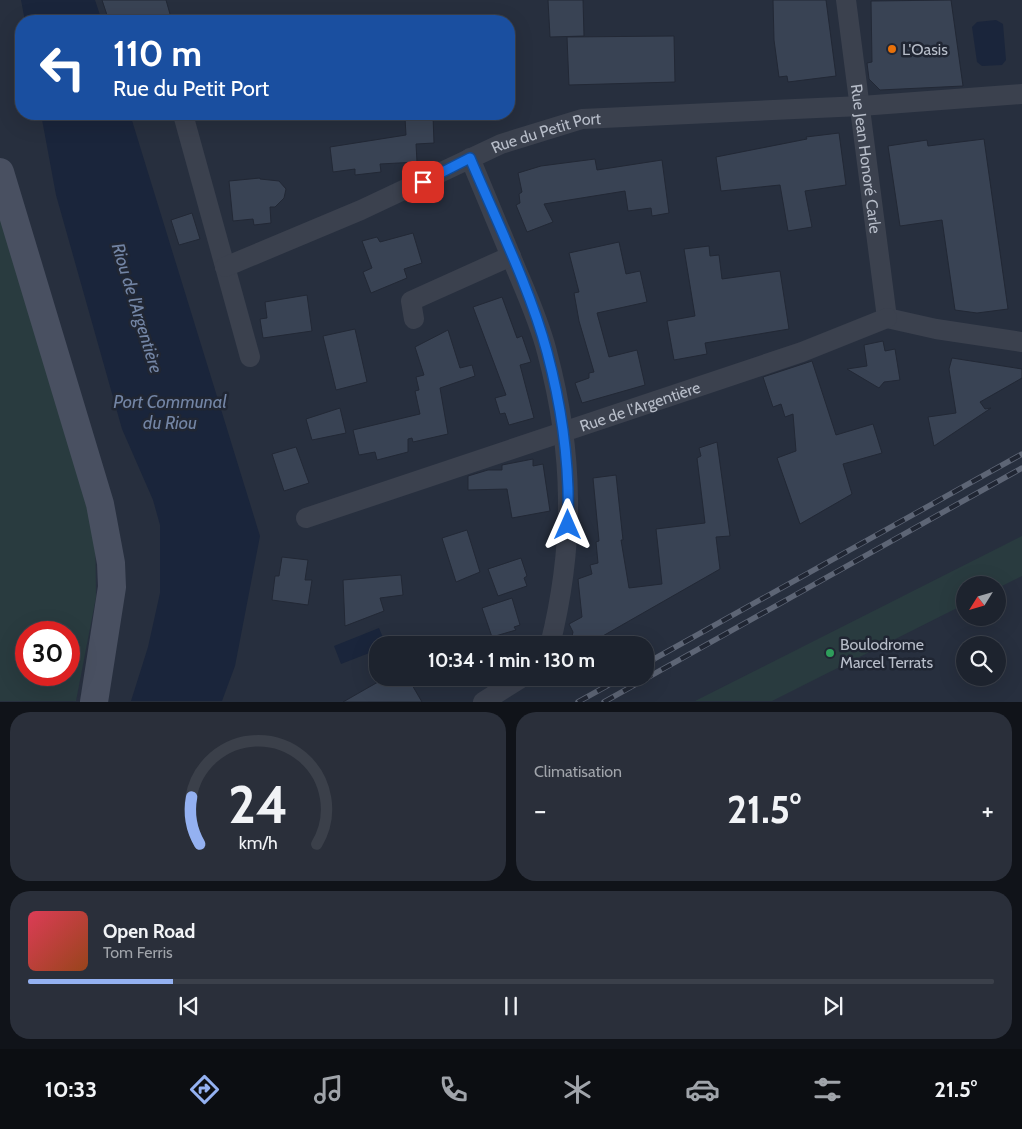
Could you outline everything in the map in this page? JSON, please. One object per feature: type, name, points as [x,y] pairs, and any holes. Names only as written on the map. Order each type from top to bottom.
[{"type":"street","name":"Rue Jean Honoré Carle","points":[[846,0],[887,318]]},
{"type":"street","name":"Rue du Petit Port","points":[[225,267],[361,210],[501,144],[582,119],[861,106],[1022,94]]},
{"type":"street","points":[[185,120],[250,357]]},
{"type":"street","points":[[470,158],[536,317],[547,352],[564,431],[568,552],[552,636]]},
{"type":"street","points":[[0,172],[100,504],[106,534],[112,587],[94,702]]},
{"type":"street","points":[[414,319],[410,301],[511,256]]},
{"type":"street","points":[[887,318],[936,329],[1022,342]]},
{"type":"street","name":"Rue de l'Argentière","points":[[306,518],[802,352],[887,318]]},
{"type":"street","points":[[483,702],[508,686]]},
{"type":"shaded area","points":[[0,211],[95,518],[96,597],[80,680],[80,621],[15,621],[15,686],[79,686],[76,701],[0,701]]},
{"type":"shaded area","name":"Boulodrome Marcel Terrats","points":[[1022,536],[1022,576],[1006,584],[1006,576],[956,576],[956,609],[772,701],[695,701]]},
{"type":"water","points":[[21,0],[95,0],[100,15],[24,15]]},
{"type":"water","points":[[996,20],[1003,24],[1006,60],[1002,65],[982,66],[977,62],[972,27],[977,22]]},
{"type":"water","name":"Port Communal du Riou","points":[[42,120],[132,120],[260,536],[235,666],[222,701],[131,701],[148,647],[160,593],[160,525],[153,500],[122,429],[56,195]]},
{"type":"water","points":[[379,628],[382,636],[369,636],[369,653],[341,664],[334,646]]},
{"type":"building","points":[[102,0],[166,0],[170,15],[107,15]]},
{"type":"building","points":[[548,0],[583,0],[584,36],[550,37]]},
{"type":"building","points":[[773,0],[826,0],[836,76],[788,82],[787,76],[779,77],[774,40]]},
{"type":"building","points":[[951,0],[963,86],[880,90],[869,79],[867,63],[872,62],[871,1]]},
{"type":"building","points":[[674,36],[675,82],[569,85],[567,37]]},
{"type":"building","points":[[405,120],[433,120],[434,143],[416,144],[417,162],[380,164],[381,172],[355,175],[355,169],[333,172],[330,147],[406,135]]},
{"type":"building","points":[[839,133],[846,185],[805,191],[812,227],[788,231],[780,185],[721,191],[716,157],[807,139],[806,137]]},
{"type":"building","points":[[984,139],[1008,309],[977,313],[955,310],[942,220],[900,226],[888,146],[927,140],[928,146]]},
{"type":"building","points":[[595,159],[597,170],[662,160],[669,213],[652,216],[651,208],[628,211],[625,191],[544,204],[553,222],[527,232],[516,205],[520,203],[519,194],[522,192],[518,173],[541,166]]},
{"type":"building","points":[[260,178],[279,181],[286,189],[284,198],[275,207],[270,207],[271,223],[254,225],[253,219],[233,221],[229,181]]},
{"type":"building","points":[[192,213],[200,239],[179,245],[171,220]]},
{"type":"building","points":[[413,233],[422,263],[404,269],[407,278],[371,293],[363,272],[372,268],[362,241],[377,237],[380,242]]},
{"type":"building","points":[[619,242],[626,274],[640,271],[647,302],[597,313],[609,357],[637,350],[645,385],[582,403],[575,383],[589,378],[589,373],[594,372],[579,321],[574,293],[579,292],[569,253]]},
{"type":"building","points":[[709,246],[710,256],[719,255],[722,279],[780,271],[789,329],[705,343],[707,354],[674,360],[667,321],[695,316],[684,249]]},
{"type":"building","points":[[307,295],[312,331],[263,338],[260,319],[267,318],[265,302]]},
{"type":"building","points":[[502,297],[517,338],[522,336],[531,362],[520,365],[534,418],[509,425],[505,413],[500,414],[495,398],[506,395],[473,307]]},
{"type":"building","points":[[355,329],[367,382],[336,390],[323,336]]},
{"type":"building","points":[[448,330],[460,368],[472,365],[475,376],[440,388],[448,434],[413,442],[412,438],[408,439],[408,452],[377,460],[375,452],[359,455],[353,430],[420,414],[415,391],[419,390],[416,377],[424,375],[415,347]]},
{"type":"building","points":[[883,341],[885,351],[895,349],[900,380],[884,382],[879,388],[847,369],[867,366],[864,345]]},
{"type":"building","points":[[952,358],[1022,369],[1022,378],[980,402],[985,409],[991,408],[934,446],[928,417],[956,413],[949,369]]},
{"type":"building","points":[[812,361],[836,435],[873,424],[882,453],[843,464],[852,494],[800,524],[777,458],[796,451],[793,414],[785,417],[781,404],[773,407],[763,377]]},
{"type":"building","points":[[340,408],[346,433],[312,440],[306,419]]},
{"type":"building","points":[[717,442],[730,536],[716,537],[720,569],[603,636],[572,636],[573,632],[569,624],[582,617],[578,579],[592,574],[590,565],[598,563],[596,542],[599,541],[593,478],[616,475],[623,540],[621,540],[629,588],[662,584],[656,529],[705,523],[697,458],[701,456],[699,448]]},
{"type":"building","points":[[296,447],[309,483],[284,491],[272,454]]},
{"type":"building","points":[[533,459],[533,466],[543,464],[550,511],[512,518],[507,489],[468,490],[468,476],[488,470],[502,470],[502,465]]},
{"type":"building","points":[[467,530],[480,572],[456,582],[442,538]]},
{"type":"building","points":[[282,557],[308,560],[305,580],[312,580],[308,605],[272,600],[275,576],[279,576]]},
{"type":"building","points":[[521,558],[527,576],[524,578],[527,586],[498,596],[488,569]]},
{"type":"building","points":[[401,575],[403,595],[380,598],[384,611],[345,626],[343,580]]},
{"type":"building","points":[[512,598],[520,625],[514,627],[516,630],[492,636],[482,608]]},
{"type":"building","points":[[371,686],[413,686],[422,702],[343,702]]},
{"type":"railway","points":[[654,659],[1022,454]]},
{"type":"railway","points":[[604,702],[1022,468]]},
{"type":"railway","points":[[578,702],[607,686]]},
{"type":"place","name":"L'Oasis","points":[[892,49]]},
{"type":"place","name":"Boulodrome Marcel Terrats","points":[[830,653]]},
{"type":"route","points":[[423,182],[470,158],[536,317],[547,352],[564,431],[568,525]]},
{"type":"water label","name":"Riou de l'Argentière","points":[[137,308]]}]
